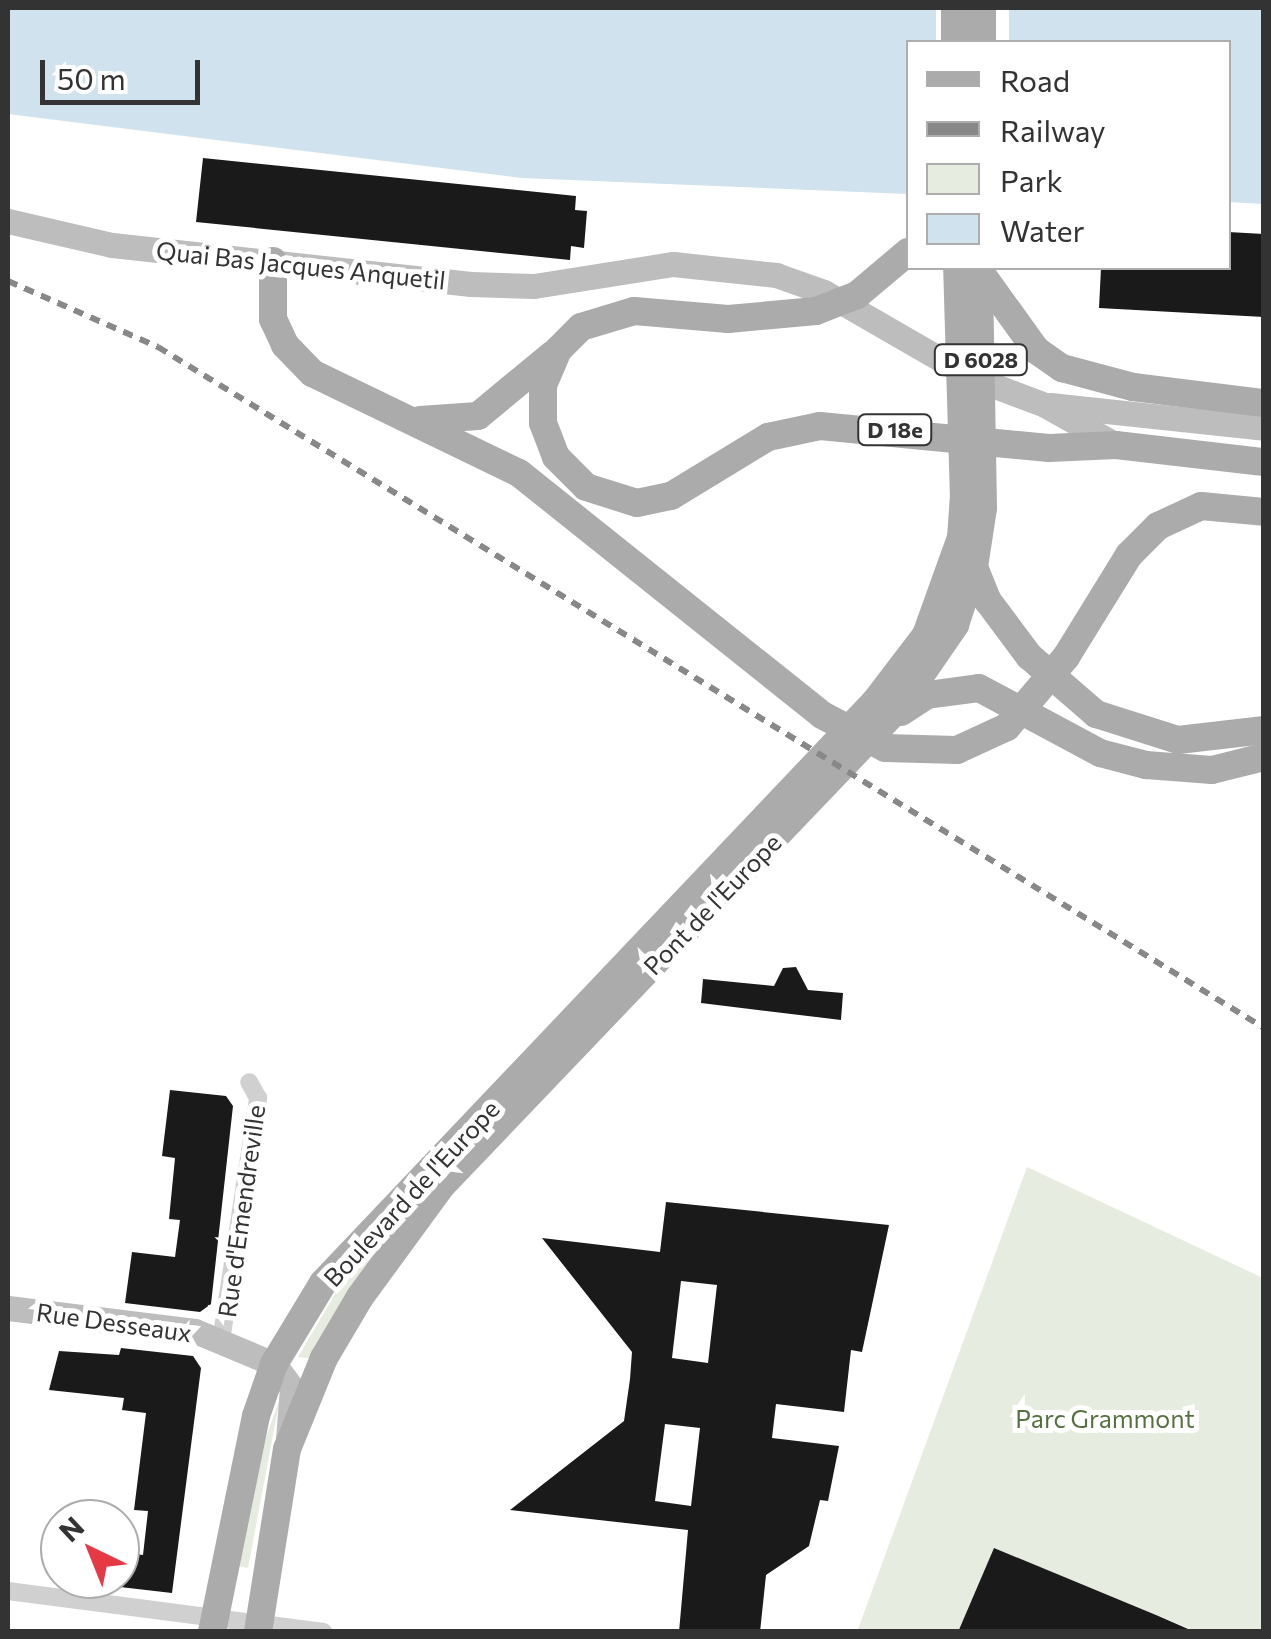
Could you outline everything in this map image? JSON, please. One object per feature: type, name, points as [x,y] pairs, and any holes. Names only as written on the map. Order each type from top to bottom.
[{"type":"main road","points":[[955,8],[955,40]]},
{"type":"main road","points":[[982,8],[982,40]]},
{"type":"main road","name":"Quai Bas Jacques Anquetil","points":[[8,221],[112,245],[471,284],[597,278],[674,264],[800,281],[971,377],[1044,405]]},
{"type":"main road","points":[[413,420],[478,416],[581,327],[614,313],[728,319],[796,315],[839,304],[876,283],[906,254]]},
{"type":"main road","points":[[273,261],[272,319],[297,360],[519,473],[822,715],[856,736],[906,752],[957,750],[1007,726],[1066,657],[1129,556],[1158,526],[1201,506],[1264,512]]},
{"type":"main road","name":"D 6028","points":[[972,270],[973,489]]},
{"type":"main road","points":[[973,270],[1036,350],[1062,368],[1090,380],[1264,403]]},
{"type":"main road","name":"D 18e","points":[[558,350],[546,372],[542,404],[556,457],[586,487],[624,502],[671,496],[737,451],[820,426],[1049,448],[1116,445],[1264,462]]},
{"type":"main road","points":[[1044,405],[1264,428]]},
{"type":"main road","name":"D 18e","points":[[1044,405],[1116,445]]},
{"type":"main road","points":[[891,710],[954,625],[974,568],[973,489]]},
{"type":"main road","points":[[891,710],[937,609],[973,489]]},
{"type":"main road","points":[[974,568],[988,601],[1029,656],[1076,702],[1122,726],[1178,740],[1264,730]]},
{"type":"main road","points":[[891,710],[949,689],[1002,696],[1100,753],[1146,765],[1212,770],[1264,757]]},
{"type":"main road","name":"Pont de l'Europe","points":[[514,1097],[891,710]]},
{"type":"main road","name":"Boulevard de l'Europe","points":[[213,1623],[232,1508],[274,1364],[323,1283],[514,1097]]},
{"type":"main road","name":"Boulevard de l'Europe","points":[[258,1626],[287,1449],[324,1358],[360,1297],[442,1184],[514,1097]]},
{"type":"main road","name":"Rue Desseaux","points":[[8,1308],[195,1331],[274,1364]]},
{"type":"main road","points":[[274,1364],[292,1388],[287,1449]]},
{"type":"street","name":"Rue d'Emendreville","points":[[221,1341],[257,1113],[258,1098],[248,1082]]},
{"type":"street","points":[[8,1592],[213,1623],[323,1632]]},
{"type":"green space","name":"Parc Grammont","points":[[1027,1167],[1263,1278],[1263,1631],[1195,1631],[994,1548],[958,1631],[857,1632]]},
{"type":"green space","points":[[405,1208],[315,1359],[298,1357],[345,1277]]},
{"type":"green space","points":[[280,1398],[248,1568],[234,1565],[256,1465]]},
{"type":"water","points":[[8,8],[1263,8],[1263,204],[1231,202],[1231,40],[906,40],[906,194],[522,178],[8,114]]},
{"type":"pier","points":[[936,8],[1009,8],[1009,40],[936,40]]},
{"type":"building","points":[[203,158],[576,196],[575,210],[587,211],[584,248],[571,246],[570,260],[196,222]]},
{"type":"building","points":[[1231,232],[1264,234],[1264,317],[1099,308],[1101,270],[1231,270]]},
{"type":"building","points":[[796,967],[808,990],[843,993],[841,1020],[701,1003],[703,979],[774,986],[783,968]]},
{"type":"building","points":[[170,1090],[226,1096],[233,1106],[211,1304],[200,1312],[125,1303],[132,1252],[175,1257],[180,1220],[169,1219],[175,1158],[162,1156]]},
{"type":"building","points":[[666,1202],[889,1225],[862,1352],[851,1350],[844,1412],[776,1404],[772,1438],[839,1446],[828,1501],[820,1500],[809,1546],[766,1575],[760,1632],[679,1632],[688,1530],[510,1510],[624,1421],[630,1379],[632,1352],[542,1238],[660,1252]],"holes":[[[681,1281],[717,1285],[708,1363],[672,1358]],[[665,1424],[700,1428],[691,1506],[655,1501]]]},
{"type":"building","points":[[121,1348],[193,1356],[201,1368],[172,1593],[140,1589],[140,1555],[143,1555],[148,1511],[140,1510],[140,1499],[135,1499],[146,1413],[122,1410],[124,1398],[49,1390],[59,1351],[119,1355]]},
{"type":"building","points":[[994,1548],[1156,1615],[1195,1632],[958,1632]]},
{"type":"railway","points":[[8,281],[158,347],[1264,1028]]}]
